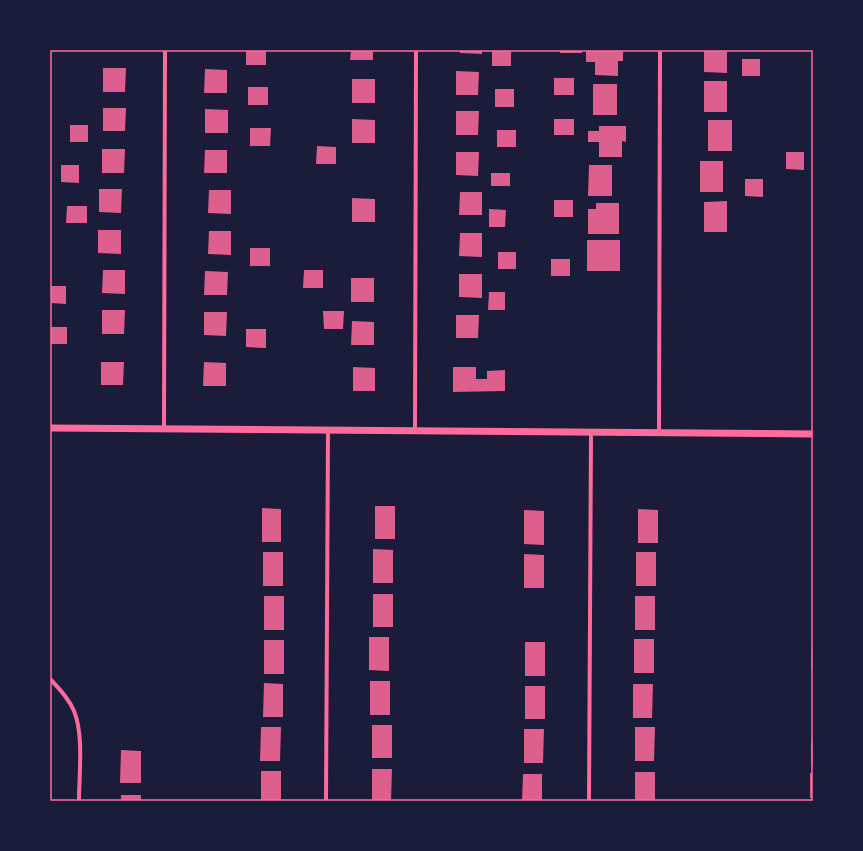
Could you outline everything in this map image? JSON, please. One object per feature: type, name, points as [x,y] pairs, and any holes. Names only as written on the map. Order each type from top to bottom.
[{"type":"street","points":[[164,428],[165,50]]},
{"type":"street","points":[[415,432],[416,50]]},
{"type":"street","points":[[659,434],[660,50]]},
{"type":"street","points":[[50,428],[659,434],[813,434]]},
{"type":"street","points":[[326,801],[328,430]]},
{"type":"street","points":[[588,801],[591,433]]},
{"type":"street","points":[[50,679],[70,702],[76,718],[79,746],[79,801]]},
{"type":"building","points":[[246,50],[266,50],[266,65],[246,65]]},
{"type":"building","points":[[351,50],[373,50],[373,60],[350,60]]},
{"type":"building","points":[[460,50],[482,50],[482,54],[460,53]]},
{"type":"building","points":[[492,50],[511,50],[511,66],[492,66]]},
{"type":"building","points":[[560,50],[582,50],[582,53],[560,53]]},
{"type":"building","points":[[586,50],[623,50],[623,61],[618,61],[618,76],[595,75],[595,62],[586,62]]},
{"type":"building","points":[[704,50],[727,50],[727,73],[704,72]]},
{"type":"building","points":[[742,59],[760,59],[760,76],[742,76]]},
{"type":"building","points":[[103,68],[126,68],[125,92],[103,92]]},
{"type":"building","points":[[205,69],[227,70],[227,93],[204,93]]},
{"type":"building","points":[[456,71],[479,72],[478,95],[456,95]]},
{"type":"building","points":[[554,78],[574,78],[574,95],[554,95]]},
{"type":"building","points":[[352,79],[375,79],[375,103],[352,103]]},
{"type":"building","points":[[704,81],[727,81],[727,112],[704,112]]},
{"type":"building","points":[[593,84],[617,84],[617,115],[593,115]]},
{"type":"building","points":[[248,87],[268,87],[268,105],[248,105]]},
{"type":"building","points":[[495,89],[514,89],[514,107],[495,107]]},
{"type":"building","points":[[103,108],[126,108],[125,131],[103,131]]},
{"type":"building","points":[[205,109],[228,110],[228,133],[205,133]]},
{"type":"building","points":[[456,111],[479,111],[478,135],[456,135]]},
{"type":"building","points":[[352,119],[375,120],[375,143],[352,143]]},
{"type":"building","points":[[554,119],[574,119],[574,135],[554,135]]},
{"type":"building","points":[[708,120],[732,120],[732,151],[708,151]]},
{"type":"building","points":[[70,125],[88,125],[88,142],[70,142]]},
{"type":"building","points":[[599,126],[626,126],[626,142],[622,141],[622,157],[599,157],[599,142],[588,142],[588,131],[599,131]]},
{"type":"building","points":[[250,128],[271,128],[270,146],[250,146]]},
{"type":"building","points":[[497,130],[516,130],[516,147],[497,147]]},
{"type":"building","points":[[317,146],[336,147],[336,164],[316,164]]},
{"type":"building","points":[[102,149],[125,149],[124,173],[102,173]]},
{"type":"building","points":[[205,150],[227,150],[227,173],[204,173]]},
{"type":"building","points":[[456,152],[479,152],[478,176],[456,175]]},
{"type":"building","points":[[786,152],[804,152],[804,170],[786,169]]},
{"type":"building","points":[[700,161],[723,161],[723,192],[700,192]]},
{"type":"building","points":[[61,165],[79,165],[79,183],[61,182]]},
{"type":"building","points":[[589,165],[612,165],[612,196],[588,196]]},
{"type":"building","points":[[491,173],[510,173],[510,186],[491,186]]},
{"type":"building","points":[[745,179],[763,179],[763,197],[745,196]]},
{"type":"building","points":[[99,189],[122,189],[121,213],[99,212]]},
{"type":"building","points":[[209,190],[231,190],[231,214],[208,213]]},
{"type":"building","points":[[460,192],[482,192],[482,215],[459,215]]},
{"type":"building","points":[[352,198],[375,199],[375,222],[352,222]]},
{"type":"building","points":[[554,200],[573,200],[573,217],[554,217]]},
{"type":"building","points":[[727,201],[727,232],[704,232],[704,202]]},
{"type":"building","points":[[596,203],[619,203],[619,234],[588,234],[588,209],[596,209]]},
{"type":"building","points":[[67,206],[87,206],[87,223],[66,223]]},
{"type":"building","points":[[489,209],[506,210],[505,227],[489,227]]},
{"type":"building","points":[[98,230],[121,230],[121,254],[98,253]]},
{"type":"building","points":[[209,231],[231,231],[231,255],[208,254]]},
{"type":"building","points":[[460,233],[482,233],[482,257],[459,256]]},
{"type":"building","points":[[587,240],[620,240],[620,271],[587,271]]},
{"type":"building","points":[[250,248],[270,248],[270,266],[250,266]]},
{"type":"building","points":[[498,252],[516,252],[516,269],[498,269]]},
{"type":"building","points":[[551,259],[570,259],[570,276],[551,276]]},
{"type":"building","points":[[103,270],[125,270],[125,294],[102,293]]},
{"type":"building","points":[[304,270],[323,270],[323,288],[303,288]]},
{"type":"building","points":[[205,271],[228,272],[227,295],[204,295]]},
{"type":"building","points":[[459,274],[482,274],[482,298],[459,297]]},
{"type":"building","points":[[351,278],[374,278],[374,302],[351,302]]},
{"type":"building","points":[[50,286],[66,286],[66,304],[50,303]]},
{"type":"building","points":[[489,292],[505,292],[505,310],[488,310]]},
{"type":"building","points":[[102,310],[125,310],[124,334],[102,334]]},
{"type":"building","points":[[323,311],[344,311],[343,329],[324,329]]},
{"type":"building","points":[[204,312],[227,312],[226,336],[204,335]]},
{"type":"building","points":[[456,315],[479,315],[478,338],[456,338]]},
{"type":"building","points":[[352,321],[374,322],[374,345],[351,345]]},
{"type":"building","points":[[50,327],[67,327],[67,344],[50,344]]},
{"type":"building","points":[[246,329],[266,329],[266,348],[246,347]]},
{"type":"building","points":[[101,362],[124,362],[123,385],[101,385]]},
{"type":"building","points":[[204,362],[226,363],[226,386],[203,386]]},
{"type":"building","points":[[353,367],[375,368],[375,391],[353,391]]},
{"type":"building","points":[[453,367],[476,367],[476,379],[487,379],[487,371],[505,370],[505,391],[453,392]]},
{"type":"building","points":[[375,506],[395,506],[395,539],[375,539]]},
{"type":"building","points":[[262,508],[281,509],[281,542],[262,542]]},
{"type":"building","points":[[638,509],[658,510],[658,543],[638,543]]},
{"type":"building","points":[[524,510],[544,511],[544,545],[524,544]]},
{"type":"building","points":[[373,549],[393,550],[393,583],[373,583]]},
{"type":"building","points":[[263,552],[283,552],[283,586],[263,586]]},
{"type":"building","points":[[636,552],[656,552],[656,586],[636,586]]},
{"type":"building","points":[[524,554],[544,555],[544,588],[524,588]]},
{"type":"building","points":[[373,594],[393,594],[393,627],[373,627]]},
{"type":"building","points":[[264,596],[284,596],[284,630],[264,630]]},
{"type":"building","points":[[635,596],[655,596],[655,630],[635,630]]},
{"type":"building","points":[[369,637],[389,637],[389,671],[369,670]]},
{"type":"building","points":[[634,639],[654,639],[654,673],[634,673]]},
{"type":"building","points":[[264,640],[284,640],[284,674],[264,674]]},
{"type":"building","points":[[525,642],[545,642],[545,676],[525,676]]},
{"type":"building","points":[[812,644],[813,669],[811,669]]},
{"type":"building","points":[[370,681],[390,681],[390,715],[370,715]]},
{"type":"building","points":[[264,683],[283,684],[283,717],[263,717]]},
{"type":"building","points":[[633,684],[653,684],[652,718],[633,718]]},
{"type":"building","points":[[525,686],[545,686],[545,719],[525,719]]},
{"type":"building","points":[[372,725],[392,725],[392,758],[372,758]]},
{"type":"building","points":[[261,727],[281,727],[280,761],[260,761]]},
{"type":"building","points":[[635,727],[655,727],[654,761],[635,761]]},
{"type":"building","points":[[524,729],[544,729],[543,763],[524,763]]},
{"type":"building","points":[[811,741],[813,741],[813,766],[811,766]]},
{"type":"building","points":[[121,750],[141,751],[141,783],[120,783]]},
{"type":"building","points":[[372,769],[392,769],[391,801],[372,801]]},
{"type":"building","points":[[261,771],[281,771],[281,801],[261,801]]},
{"type":"building","points":[[635,772],[655,772],[655,801],[635,801]]},
{"type":"building","points":[[810,773],[813,773],[813,798],[810,798]]},
{"type":"building","points":[[523,774],[542,774],[542,801],[522,801]]},
{"type":"building","points":[[121,795],[141,795],[141,801],[121,801]]}]
